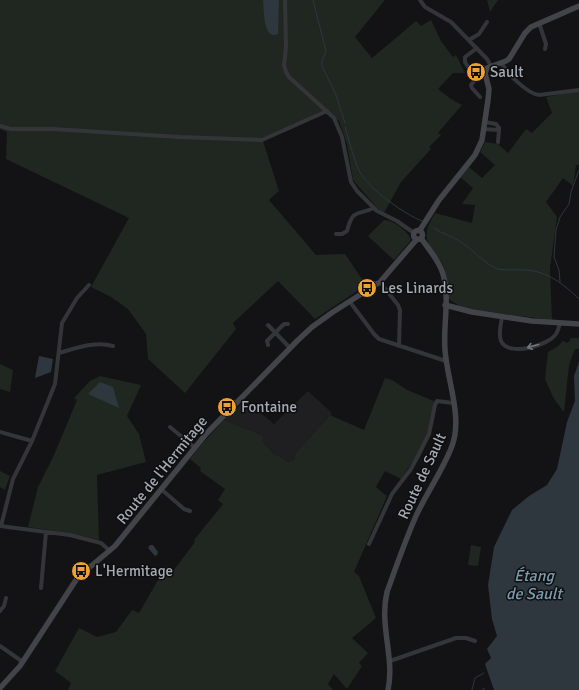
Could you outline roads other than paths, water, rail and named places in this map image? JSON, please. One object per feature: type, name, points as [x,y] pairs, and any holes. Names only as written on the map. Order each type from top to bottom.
[{"type":"street","points":[[285,0],[286,47],[284,66],[286,72],[293,81],[334,118],[339,127],[342,138],[351,182],[357,191],[381,214],[397,221],[414,233],[414,237],[419,239],[423,234],[420,230]]},
{"type":"street","points":[[420,0],[425,7],[451,22],[477,48],[491,66]]},
{"type":"street","points":[[480,97],[472,88],[472,85],[483,70],[509,59],[525,33],[531,27],[579,6]]},
{"type":"street","points":[[469,40],[479,34],[487,22]]},
{"type":"street","points":[[539,23],[546,44],[545,50]]},
{"type":"street","points":[[477,48],[465,57],[465,62],[468,67],[483,70]]},
{"type":"street","points":[[502,63],[506,70],[525,89],[534,94],[538,95],[579,90]]},
{"type":"street","points":[[414,233],[420,230],[439,200],[475,155],[482,140],[489,92],[483,70]]},
{"type":"street","points":[[0,126],[11,129],[53,129],[179,137],[262,140],[328,111]]},
{"type":"street","points":[[485,122],[496,124],[499,128],[498,142]]},
{"type":"street","points":[[484,130],[499,130]]},
{"type":"street","points":[[336,234],[342,234],[347,231],[350,219],[354,214],[374,208]]},
{"type":"street","name":"Route de l'Hermitage","points":[[0,688],[23,662],[76,580],[123,538],[160,489],[206,434],[312,327],[380,282],[419,239]]},
{"type":"street","name":"Route de Sault","points":[[388,690],[391,677],[384,616],[384,605],[387,592],[417,516],[452,445],[456,431],[446,361],[444,333],[446,290],[441,267],[419,239]]},
{"type":"street","points":[[380,282],[398,305],[400,310],[399,346]]},
{"type":"street","points":[[89,285],[77,298],[64,318],[60,331],[55,384],[32,441],[13,479],[0,526],[70,535],[101,544],[110,551]]},
{"type":"street","points":[[350,302],[376,337],[446,361]]},
{"type":"street","points":[[445,305],[472,312],[502,317],[532,321],[579,324]]},
{"type":"street","points":[[502,317],[500,340],[503,346],[520,350],[546,342],[555,336],[560,323]]},
{"type":"street","points":[[268,344],[267,341],[284,324],[288,324]]},
{"type":"street","points":[[268,326],[290,348]]},
{"type":"street","points":[[59,353],[94,344],[104,343],[113,346]]},
{"type":"street","points":[[369,544],[392,494],[411,469],[429,434],[437,401],[453,403]]},
{"type":"street","points":[[170,427],[194,447]]},
{"type":"street","points":[[0,432],[32,441]]},
{"type":"street","points":[[160,489],[184,509],[190,511]]},
{"type":"street","points":[[41,588],[46,532]]},
{"type":"street","points":[[0,611],[4,606],[6,598]]},
{"type":"street","points":[[390,661],[456,638],[466,638],[474,641]]},
{"type":"street","points":[[0,646],[23,662]]},
{"type":"water","points":[[263,0],[279,0],[278,34],[273,35],[269,33],[267,29],[264,17]]},
{"type":"water","points":[[39,356],[53,359],[51,372],[35,378]]},
{"type":"water","name":"Étang de Sault","points":[[579,362],[579,690],[494,690],[485,664],[491,658],[487,649],[497,636],[492,619],[488,585],[494,547],[512,510],[529,496],[547,485],[557,469],[567,422],[575,401],[574,376]]},
{"type":"water","points":[[100,382],[113,387],[119,408],[88,394]]},
{"type":"water","points":[[150,545],[153,545],[158,552],[157,555],[155,556],[148,548]]},
{"type":"waterway","points":[[313,0],[326,51],[322,61],[322,66],[336,95],[345,123]]},
{"type":"waterway","points":[[345,127],[361,174],[372,187],[388,201],[406,213],[422,221]]},
{"type":"waterway","points":[[560,282],[559,270],[554,257],[556,230],[560,217],[569,204],[571,192],[579,170]]},
{"type":"waterway","points":[[434,228],[461,242],[493,267],[501,270],[526,270],[541,273],[562,284],[579,299]]},
{"type":"waterway","points":[[472,690],[475,678],[484,673]]},
{"type":"place","name":"Sault","points":[[476,72]]},
{"type":"place","name":"Les Linards","points":[[367,288]]},
{"type":"place","name":"Fontaine","points":[[227,407]]},
{"type":"place","name":"L'Hermitage","points":[[81,571]]}]
